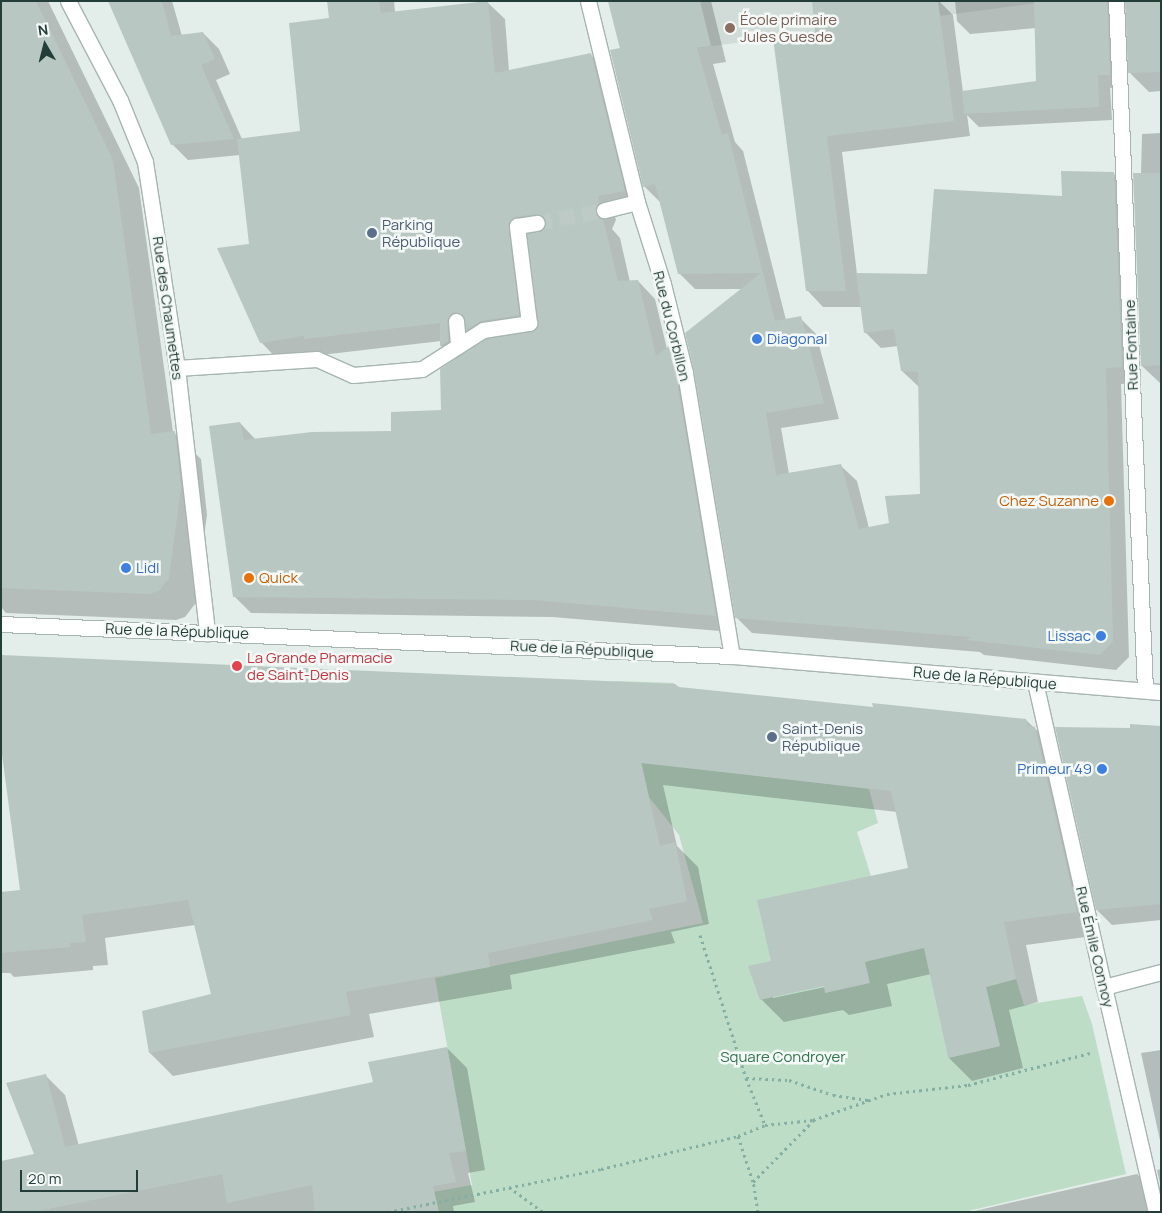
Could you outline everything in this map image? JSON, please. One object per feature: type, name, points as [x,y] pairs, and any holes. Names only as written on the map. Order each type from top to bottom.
[{"type":"street","name":"Rue des Chaumettes","points":[[68,1],[120,100],[145,162],[177,368],[207,633]]},
{"type":"street","name":"Rue du Corbillon","points":[[588,1],[637,202],[664,284],[685,373],[732,656]]},
{"type":"street","name":"Rue Fontaine","points":[[1116,1],[1145,690]]},
{"type":"street","points":[[604,210],[637,202]]},
{"type":"street","points":[[177,368],[317,359],[353,375],[422,368],[483,330],[529,323],[517,226],[537,224]]},
{"type":"street","points":[[456,321],[458,346]]},
{"type":"street","name":"Rue de la République","points":[[1,624],[732,656],[1161,692]]},
{"type":"street","name":"Rue Émile Connoy","points":[[1035,682],[1156,1212]]},
{"type":"street","points":[[1104,987],[1161,972]]},
{"type":"path","points":[[700,935],[746,1078],[765,1125]]},
{"type":"path","points":[[388,1212],[601,1169],[738,1136],[765,1125],[813,1120],[887,1094],[968,1085],[1118,1046]]},
{"type":"path","points":[[746,1078],[789,1080],[833,1095],[871,1100]]},
{"type":"path","points":[[753,1182],[813,1120]]},
{"type":"path","points":[[738,1136],[753,1182],[758,1212]]},
{"type":"path","points":[[509,1187],[543,1212]]},
{"type":"shaded area","name":"École primaire Jules Guesde","points":[[608,1],[1051,1],[622,58]]},
{"type":"green space","name":"Square Condroyer","points":[[615,681],[674,683],[693,768],[869,789],[878,823],[857,832],[871,876],[877,903],[924,947],[948,1058],[1000,1046],[986,987],[1016,979],[1024,1005],[1082,996],[1092,1024],[1126,1174],[964,1212],[322,1212],[472,1185],[435,978],[703,923],[679,835],[649,797],[634,728],[624,729]]},
{"type":"building","points":[[1,1],[36,1],[113,160],[151,434],[175,431],[181,488],[169,578],[159,591],[149,594],[1,588]]},
{"type":"building","points":[[108,1],[162,1],[171,36],[203,32],[215,59],[201,65],[234,139],[171,145]]},
{"type":"building","points":[[327,1],[379,1],[381,13],[488,1],[495,73],[591,53],[625,191],[598,196],[599,202],[595,212],[598,217],[603,219],[618,281],[638,280],[656,356],[669,346],[676,375],[716,616],[534,600],[233,597],[209,426],[240,422],[244,440],[312,432],[391,431],[391,412],[441,410],[440,369],[486,339],[530,332],[538,326],[527,234],[542,231],[546,222],[544,217],[536,214],[515,217],[508,223],[519,315],[481,321],[466,330],[463,315],[456,312],[451,313],[447,321],[448,341],[440,346],[440,323],[304,339],[304,336],[260,343],[217,248],[249,244],[237,139],[300,131],[289,23],[329,18]]},
{"type":"building","points":[[608,1],[700,1],[711,46],[697,48],[722,135],[728,133],[775,321],[801,316],[824,403],[766,413],[776,475],[841,464],[859,529],[889,523],[885,496],[920,494],[918,372],[901,371],[894,329],[864,333],[856,273],[927,274],[934,189],[1062,196],[1061,171],[1114,172],[1122,367],[1106,368],[1113,641],[1100,655],[966,640],[972,637],[735,618],[694,371],[685,333],[761,273],[678,274],[655,184],[643,187],[610,50],[620,48]]},
{"type":"building","points":[[812,1],[938,1],[954,121],[827,136],[846,291],[806,291],[773,38],[815,32]]},
{"type":"building","points":[[1034,1],[1107,1],[1110,75],[1098,75],[1099,107],[964,114],[962,91],[1036,81]]},
{"type":"building","points":[[1125,1],[1161,1],[1161,72],[1128,73]]},
{"type":"building","points":[[1133,173],[1161,173],[1161,365],[1141,366]]},
{"type":"building","points":[[1,655],[675,684],[679,687],[873,707],[872,703],[1026,719],[1028,726],[1035,727],[1077,912],[1004,922],[1016,979],[986,987],[1000,1046],[948,1058],[924,948],[865,962],[870,983],[825,993],[824,986],[760,1000],[748,966],[771,961],[757,900],[908,868],[891,791],[641,763],[660,846],[675,842],[687,901],[649,909],[653,920],[488,953],[490,967],[346,992],[351,1015],[149,1053],[142,1011],[211,994],[188,900],[82,915],[86,942],[70,943],[70,947],[1,953],[1,892],[20,890],[1,747]]},
{"type":"building","points":[[1130,724],[1161,726],[1161,904],[1096,910],[1055,727],[1130,728]]},
{"type":"building","points":[[447,1047],[466,1151],[449,1153],[456,1182],[433,1186],[439,1212],[315,1212],[312,1185],[227,1203],[222,1174],[33,1212],[1,1212],[1,1161],[34,1154],[6,1083],[46,1074],[65,1147],[373,1082],[368,1062]]},
{"type":"tunnel","points":[[537,223],[604,210]]},
{"type":"place","name":"École primaire Jules Guesde","points":[[730,28]]},
{"type":"place","name":"Parking République","points":[[372,233]]},
{"type":"place","name":"Diagonal","points":[[757,339]]},
{"type":"place","name":"Chez Suzanne","points":[[1109,501]]},
{"type":"place","name":"Lidl","points":[[126,568]]},
{"type":"place","name":"Quick","points":[[249,578]]},
{"type":"place","name":"Lissac","points":[[1101,636]]},
{"type":"place","name":"La Grande Pharmacie de Saint-Denis","points":[[237,666]]},
{"type":"place","name":"Saint-Denis République","points":[[772,737]]},
{"type":"place","name":"Primeur 49","points":[[1102,769]]}]
